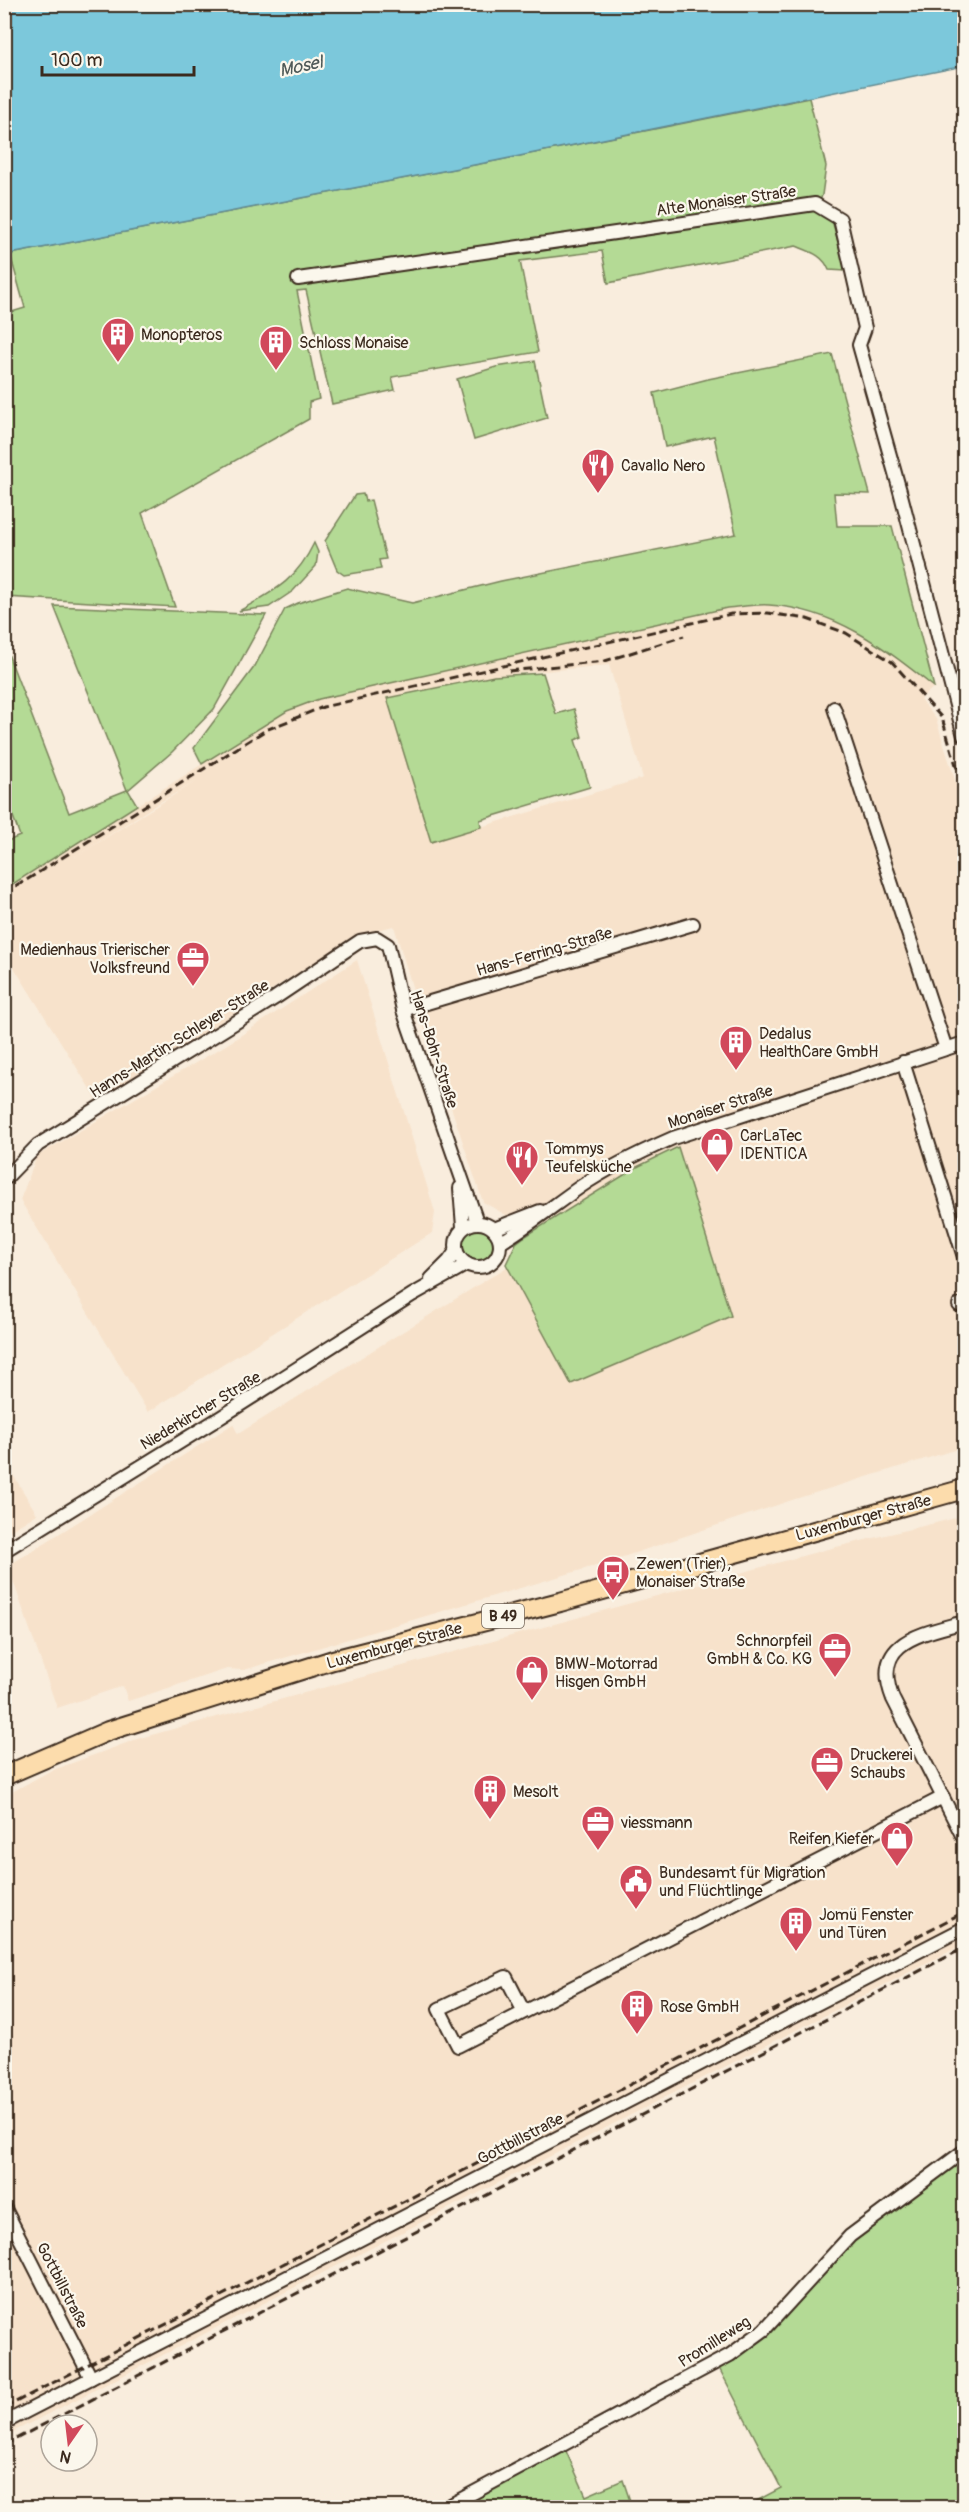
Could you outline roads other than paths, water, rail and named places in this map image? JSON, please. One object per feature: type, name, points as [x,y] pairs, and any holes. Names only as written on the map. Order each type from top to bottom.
[{"type":"main road","name":"Luxemburger Straße","points":[[4,1776],[108,1731],[333,1660],[560,1602],[964,1489]]},
{"type":"street","name":"Alte Monaiser Straße","points":[[298,279],[815,204],[840,219],[865,328],[859,345],[964,735]]},
{"type":"street","points":[[834,708],[946,1049]]},
{"type":"street","name":"Hans-Ferring-Straße","points":[[403,1010],[693,924]]},
{"type":"street","name":"Hans-Bohr-Straße","points":[[377,938],[388,945],[403,1010],[477,1222]]},
{"type":"street","name":"Hanns-Martin-Schleyer-Straße","points":[[6,1178],[38,1145],[275,998],[360,941],[377,938]]},
{"type":"street","name":"Monaiser Straße","points":[[500,1243],[581,1186],[631,1157],[674,1138],[964,1043]]},
{"type":"street","points":[[903,1062],[964,1257]]},
{"type":"street","name":"Hans-Bohr-Straße","points":[[459,1175],[463,1227]]},
{"type":"street","name":"Monaiser Straße","points":[[494,1229],[558,1204]]},
{"type":"street","points":[[477,1222],[485,1223],[494,1229],[500,1243],[499,1253],[492,1262],[476,1267],[459,1258],[456,1251],[456,1240],[463,1227],[477,1222]]},
{"type":"street","name":"Niederkircher Straße","points":[[412,1295],[439,1272],[456,1251]]},
{"type":"street","name":"Niederkircher Straße","points":[[4,1551],[412,1295],[467,1264]]},
{"type":"street","points":[[964,1623],[912,1636],[893,1653],[888,1675],[888,1687],[893,1699],[964,1839]]},
{"type":"street","points":[[524,2012],[506,1977],[439,2009],[458,2046],[943,1797]]},
{"type":"street","name":"Gottbillstraße","points":[[4,2423],[964,1928]]},
{"type":"street","name":"Promilleweg","points":[[445,2508],[729,2355],[764,2330],[850,2236],[964,2151]]},
{"type":"street","name":"Gottbillstraße","points":[[4,2207],[91,2378]]},
{"type":"water","name":"Mosel","points":[[5,4],[964,5],[964,66],[495,161],[5,255]]},
{"type":"railway","points":[[4,894],[266,730],[323,707],[731,614],[768,613],[807,619],[846,633],[892,662],[942,718],[964,792]]},
{"type":"railway","points":[[509,671],[605,661],[684,636]]},
{"type":"railway","points":[[4,2408],[964,1912]]},
{"type":"railway","points":[[4,2445],[964,1948]]},
{"type":"place","name":"Monopteros","points":[[118,363]]},
{"type":"place","name":"Schloss Monaise","points":[[276,371]]},
{"type":"place","name":"Cavallo Nero","points":[[598,494]]},
{"type":"place","name":"Medienhaus Trierischer Volksfreund","points":[[193,987]]},
{"type":"place","name":"Dedalus HealthCare GmbH","points":[[736,1071]]},
{"type":"place","name":"CarLaTec IDENTICA","points":[[717,1173]]},
{"type":"place","name":"Tommys Teufelsküche","points":[[522,1186]]},
{"type":"place","name":"Zewen (Trier), Monaiser Straße","points":[[613,1601]]},
{"type":"place","name":"Schnorpfeil GmbH & Co. KG","points":[[835,1678]]},
{"type":"place","name":"BMW-Motorrad Hisgen GmbH","points":[[532,1701]]},
{"type":"place","name":"Druckerei Schaubs","points":[[827,1792]]},
{"type":"place","name":"Mesolt","points":[[490,1820]]},
{"type":"place","name":"viessmann","points":[[598,1851]]},
{"type":"place","name":"Reifen Kiefer","points":[[897,1867]]},
{"type":"place","name":"Bundesamt für Migration und Flüchtlinge","points":[[636,1910]]},
{"type":"place","name":"Jomü Fenster und Türen","points":[[796,1952]]},
{"type":"place","name":"Rose GmbH","points":[[637,2035]]}]
